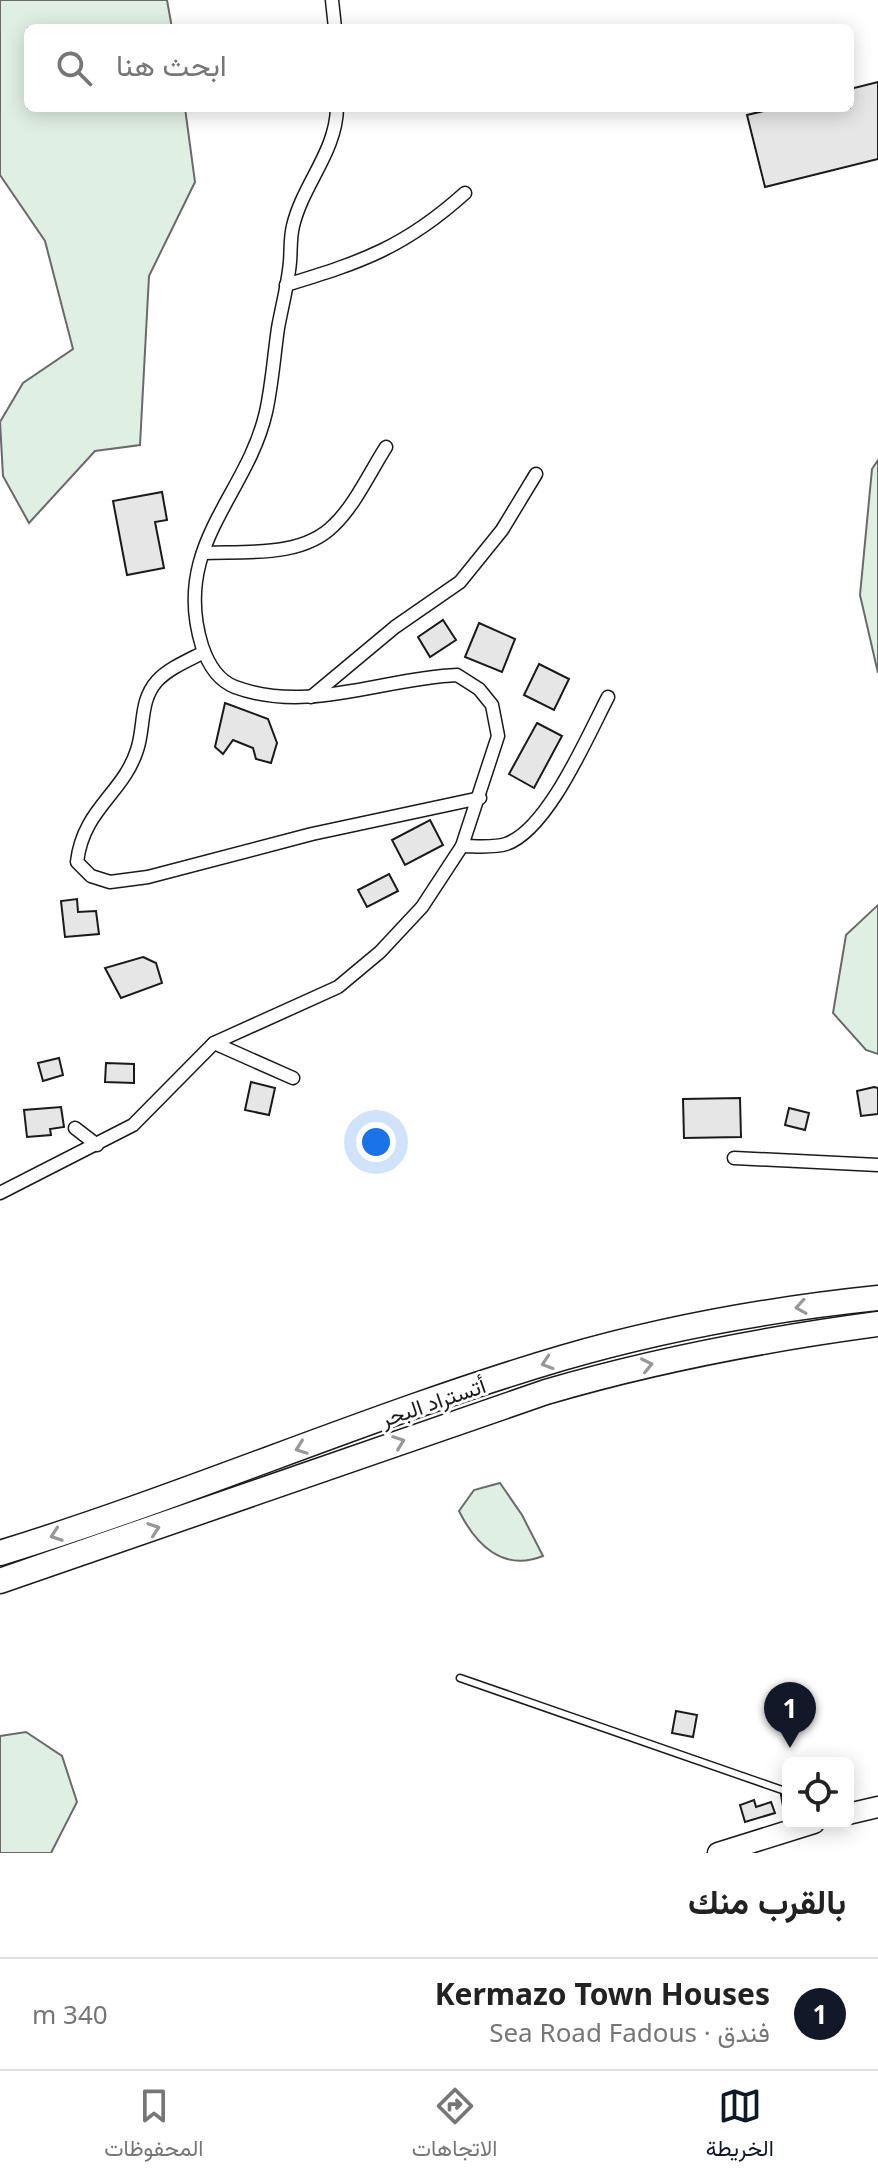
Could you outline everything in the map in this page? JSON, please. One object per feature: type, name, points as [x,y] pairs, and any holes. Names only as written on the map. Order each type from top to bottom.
[{"type":"highway","name":"أتستراد البحر","points":[[0,1553],[444,1396],[564,1358],[730,1318],[878,1298]]},
{"type":"highway","name":"أتستراد البحر","points":[[0,1581],[559,1388],[708,1352],[878,1324]]},
{"type":"main road","points":[[854,1813],[878,1807]]},
{"type":"main road","points":[[718,1853],[795,1829]]},
{"type":"street","points":[[332,0],[335,24]]},
{"type":"street","points":[[0,1193],[97,1145],[150,1112],[186,1068],[214,1043],[319,997],[360,971],[422,907],[462,846],[480,798],[498,736],[492,705],[479,689],[457,675],[310,697],[263,694],[232,686],[215,674],[197,629],[196,581],[206,538],[250,456],[265,414],[286,285],[291,230],[300,200],[333,137],[336,112]]},
{"type":"street","points":[[286,285],[364,261],[388,250],[440,216],[465,193]]},
{"type":"street","points":[[203,553],[281,550],[309,543],[335,525],[386,447]]},
{"type":"street","points":[[310,697],[395,627],[460,582],[502,530],[536,474]]},
{"type":"street","points":[[204,652],[159,678],[150,691],[137,751],[119,782],[91,816],[79,849],[77,862],[91,876],[110,882],[148,877],[312,834],[480,798]]},
{"type":"street","points":[[462,846],[505,845],[523,833],[556,796],[608,697]]},
{"type":"street","points":[[214,1043],[293,1078]]},
{"type":"street","points":[[75,1128],[97,1145]]},
{"type":"street","points":[[734,1158],[878,1165]]},
{"type":"lane","points":[[460,1678],[782,1790]]},
{"type":"green space","points":[[0,0],[167,0],[171,24],[24,24],[24,112],[186,112],[195,182],[149,276],[140,445],[95,451],[29,523],[3,476],[0,422],[23,383],[73,349],[45,241],[0,175]]},
{"type":"green space","points":[[878,460],[878,673],[860,595],[872,469]]},
{"type":"green space","points":[[878,905],[878,1054],[866,1050],[833,1013],[846,935]]},
{"type":"green space","points":[[500,1483],[522,1515],[543,1556],[529,1560],[503,1558],[483,1544],[466,1523],[459,1511],[474,1490]]},
{"type":"green space","points":[[26,1732],[62,1756],[77,1802],[51,1853],[0,1853],[0,1736]]},
{"type":"building","points":[[878,82],[878,159],[765,187],[747,115],[759,112],[854,112],[854,88]]},
{"type":"building","points":[[162,492],[167,520],[155,522],[164,568],[127,575],[113,501]]},
{"type":"building","points":[[443,620],[456,640],[430,657],[418,637]]},
{"type":"building","points":[[479,623],[515,639],[502,672],[465,657]]},
{"type":"building","points":[[539,664],[569,679],[554,710],[524,695]]},
{"type":"building","points":[[225,703],[268,719],[277,743],[271,763],[256,759],[253,748],[233,740],[223,754],[215,747]]},
{"type":"building","points":[[537,723],[562,736],[534,788],[509,774]]},
{"type":"building","points":[[430,820],[443,845],[405,865],[392,840]]},
{"type":"building","points":[[389,874],[398,891],[367,907],[358,890]]},
{"type":"building","points":[[77,899],[78,912],[96,911],[99,934],[65,937],[61,901]]},
{"type":"building","points":[[143,957],[156,963],[162,983],[121,998],[105,968]]},
{"type":"building","points":[[59,1058],[63,1075],[43,1081],[38,1063]]},
{"type":"building","points":[[106,1063],[134,1064],[134,1083],[105,1082]]},
{"type":"building","points":[[251,1082],[275,1088],[269,1115],[245,1110]]},
{"type":"building","points":[[878,1088],[878,1114],[861,1116],[857,1091]]},
{"type":"building","points":[[740,1098],[741,1137],[684,1138],[683,1099]]},
{"type":"building","points":[[61,1107],[64,1127],[50,1129],[51,1135],[27,1137],[24,1110]]},
{"type":"building","points":[[789,1108],[809,1113],[805,1130],[785,1125]]},
{"type":"building","points":[[676,1711],[697,1715],[693,1737],[672,1733]]},
{"type":"building","points":[[754,1800],[756,1807],[771,1802],[775,1813],[745,1822],[740,1805]]},
{"type":"place","name":"Kermazo Town Houses","points":[[790,1748]]}]
